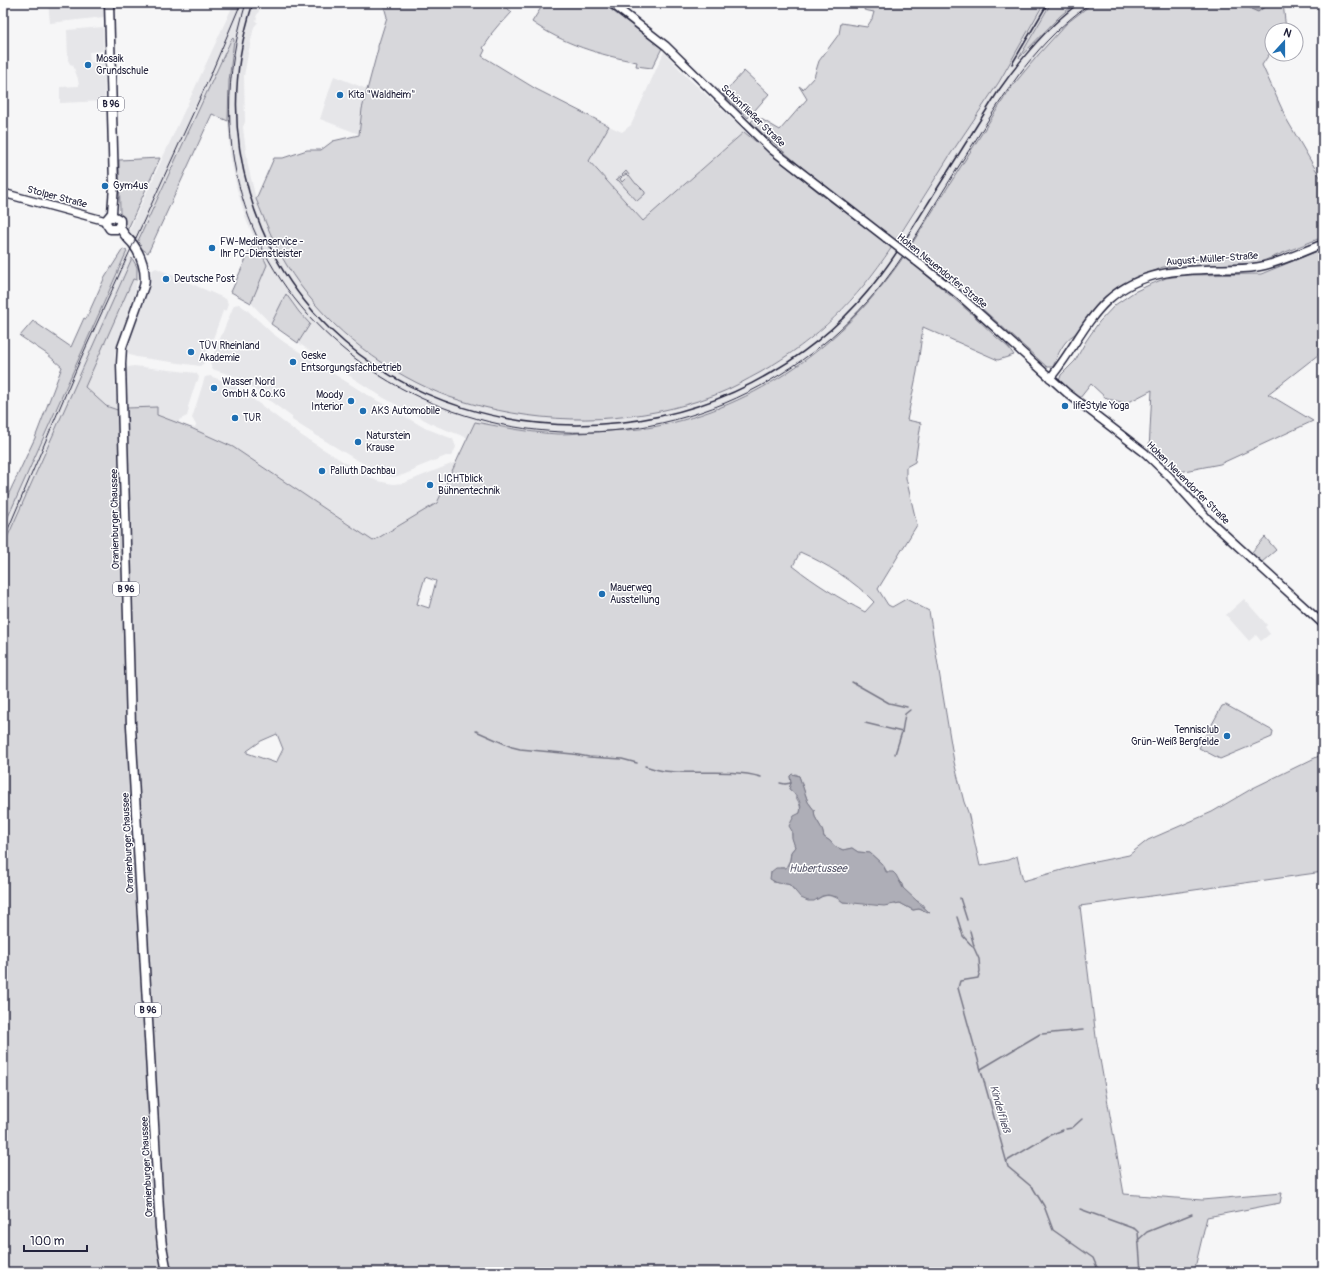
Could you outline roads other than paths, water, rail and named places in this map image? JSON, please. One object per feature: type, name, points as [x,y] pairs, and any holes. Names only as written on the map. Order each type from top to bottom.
[{"type":"main road","name":"B 96","points":[[109,3],[114,186],[112,211],[114,223]]},
{"type":"main road","name":"Schönfließer Straße","points":[[611,3],[662,42],[772,149],[886,238]]},
{"type":"main road","name":"Stolper Straße","points":[[3,193],[114,223]]},
{"type":"main road","name":"Oranienburger Chaussee","points":[[114,223],[136,252],[143,267],[140,285],[141,293],[122,346],[121,364],[126,590],[132,734],[160,1228],[167,1272]]},
{"type":"main road","name":"Hohen Neuendorfer Straße","points":[[886,238],[959,295],[1067,393],[1154,460],[1208,518],[1323,624]]},
{"type":"main road","name":"August-Müller-Straße","points":[[1050,378],[1102,306],[1114,295],[1134,283],[1154,275],[1177,271],[1249,268],[1262,266],[1323,244]]},
{"type":"water","points":[[1245,3],[1265,3],[1266,6],[1258,12],[1251,9]]},
{"type":"water","name":"Hubertussee","points":[[792,774],[799,776],[808,802],[814,810],[815,817],[822,829],[824,837],[834,846],[843,850],[852,848],[858,852],[870,853],[883,865],[886,872],[893,872],[896,875],[903,888],[930,913],[919,909],[913,910],[900,903],[884,906],[843,902],[837,897],[828,895],[822,896],[814,901],[808,901],[801,898],[790,885],[777,883],[770,879],[771,872],[776,868],[786,868],[790,860],[791,852],[795,847],[792,838],[792,831],[789,826],[794,816],[800,813],[801,806],[797,796],[789,789],[791,783],[790,776]]},
{"type":"waterway","points":[[852,682],[889,703],[907,707]]},
{"type":"waterway","points":[[895,754],[902,732],[905,714],[910,710]]},
{"type":"waterway","points":[[865,723],[902,732]]},
{"type":"waterway","points":[[476,731],[520,749],[589,757],[622,759],[637,763]]},
{"type":"waterway","points":[[645,766],[664,771],[725,772],[749,774],[761,777]]},
{"type":"waterway","points":[[780,783],[791,783]]},
{"type":"waterway","points":[[960,898],[967,920]]},
{"type":"waterway","name":"Kindelfließ","points":[[957,917],[963,936],[974,948],[979,959],[980,971],[978,978],[960,981],[958,988],[1008,1167],[1033,1188],[1044,1206],[1053,1230],[1093,1258],[1099,1272]]},
{"type":"waterway","points":[[970,931],[974,946]]},
{"type":"waterway","points":[[1042,1034],[1083,1030]]},
{"type":"waterway","points":[[981,1069],[1040,1034]]},
{"type":"waterway","points":[[1066,1129],[1072,1128],[1082,1119]]},
{"type":"waterway","points":[[1007,1161],[1050,1135],[1063,1130]]},
{"type":"waterway","name":"Kindelfließ","points":[[1080,1209],[1135,1229],[1138,1232],[1141,1272]]},
{"type":"waterway","points":[[1138,1240],[1147,1232],[1192,1214]]},
{"type":"tram line","points":[[3,541],[81,358],[211,74],[241,3]]},
{"type":"tram line","points":[[246,3],[229,110],[245,206],[287,289],[351,355],[432,403],[524,429],[624,430],[725,403],[748,393],[770,381],[812,353],[832,337],[868,301],[895,267],[1012,84],[1055,33],[1091,3]]},
{"type":"railway","points":[[253,3],[246,26],[238,74],[237,121],[239,145],[249,192],[282,268],[331,330],[393,376],[464,408],[541,423],[620,422],[698,406],[772,372],[802,353],[830,330],[856,305],[887,267],[999,90],[1046,32],[1079,3]]},
{"type":"railway","points":[[1012,64],[1048,3]]},
{"type":"place","name":"Mosaik Grundschule","points":[[88,65]]},
{"type":"place","name":"Kita \"Waldheim\"","points":[[340,95]]},
{"type":"place","name":"Gym4us","points":[[105,186]]},
{"type":"place","name":"FW-Medienservice - Ihr PC-Dienstleister","points":[[212,248]]},
{"type":"place","name":"Deutsche Post","points":[[166,279]]},
{"type":"place","name":"TÜV Rheinland Akademie","points":[[191,352]]},
{"type":"place","name":"Geske Entsorgungsfachbetrieb","points":[[293,362]]},
{"type":"place","name":"Wasser Nord GmbH & Co.KG","points":[[214,388]]},
{"type":"place","name":"Moody Interior","points":[[351,401]]},
{"type":"place","name":"lifeStyle Yoga","points":[[1065,406]]},
{"type":"place","name":"AKS Automobile","points":[[363,411]]},
{"type":"place","name":"TUR","points":[[235,418]]},
{"type":"place","name":"Naturstein Krause","points":[[358,442]]},
{"type":"place","name":"Palluth Dachbau","points":[[322,471]]},
{"type":"place","name":"LICHTblick Bühnentechnik","points":[[430,485]]},
{"type":"place","name":"Mauerweg Ausstellung","points":[[602,594]]},
{"type":"place","name":"Tennisclub Grün-Weiß Bergfelde","points":[[1227,736]]}]
